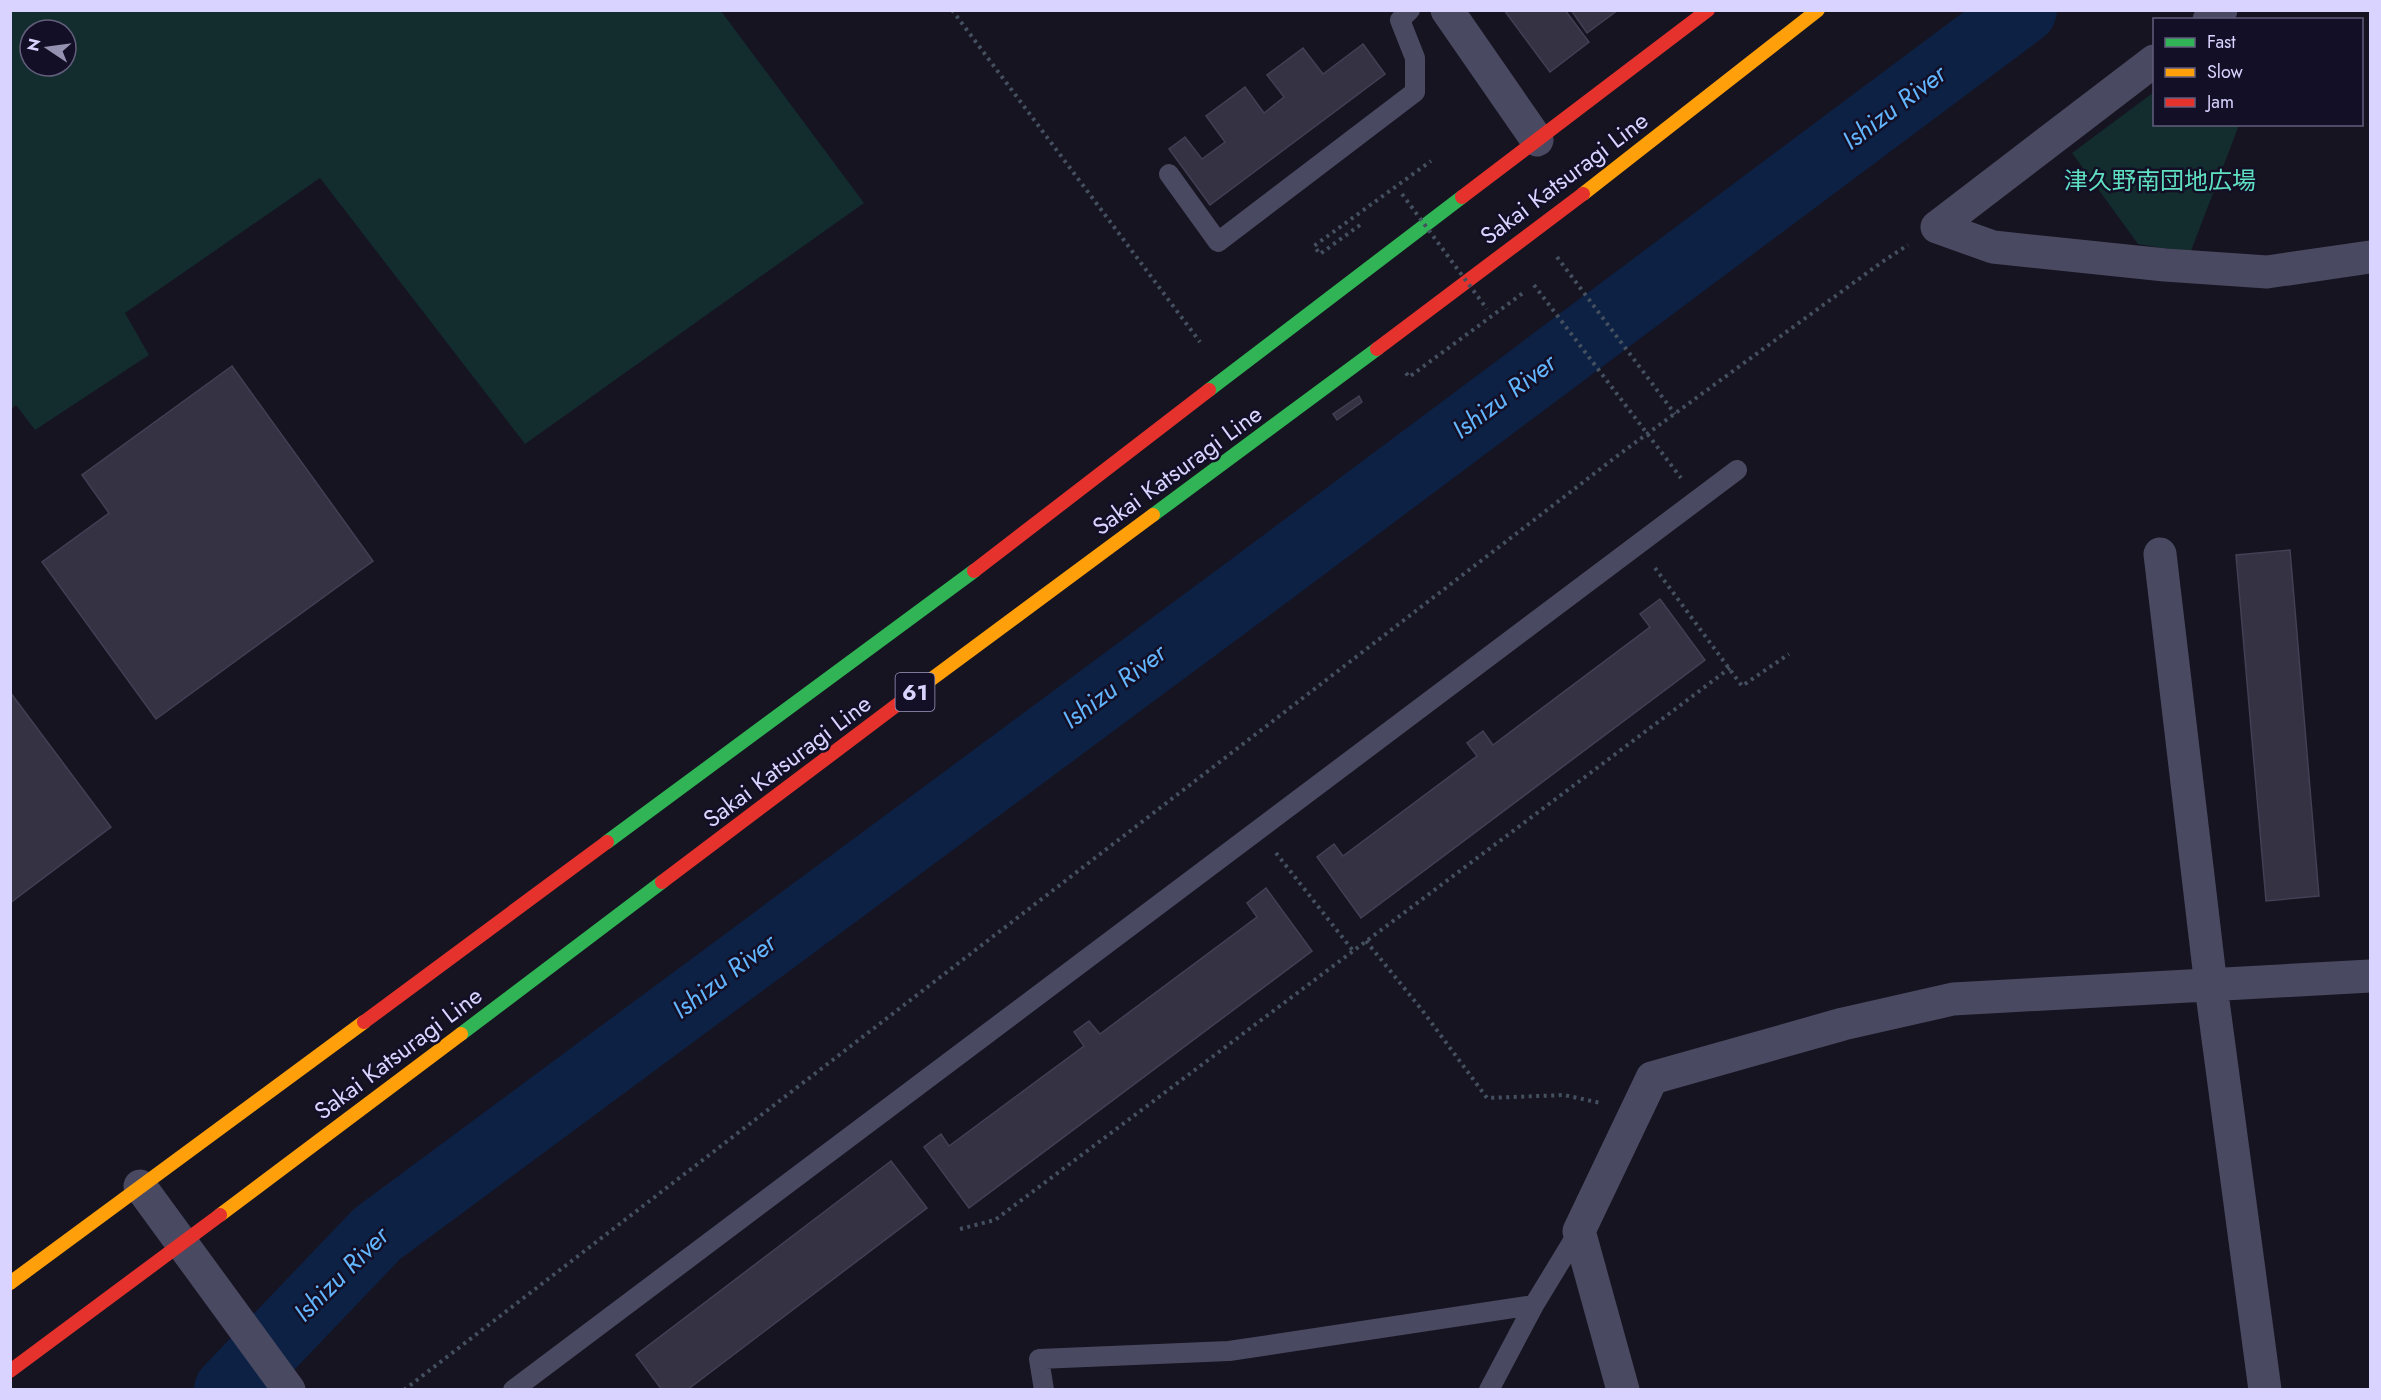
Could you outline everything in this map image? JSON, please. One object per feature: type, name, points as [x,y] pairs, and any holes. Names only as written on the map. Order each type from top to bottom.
[{"type":"main road","name":"Sakai Katsuragi Line","points":[[10,1283],[961,581],[1287,329],[1708,10]]},
{"type":"main road","name":"Sakai Katsuragi Line","points":[[10,1371],[183,1244],[983,641],[1317,395],[1818,10]]},
{"type":"street","points":[[1447,10],[1537,140]]},
{"type":"street","points":[[1937,227],[2153,62]]},
{"type":"street","points":[[1937,227],[1993,247],[2176,266],[2267,272],[2370,257]]},
{"type":"street","points":[[2160,554],[2211,986],[2265,1389]]},
{"type":"street","points":[[1623,1389],[1579,1231],[1652,1078],[1843,1024],[1953,999],[2370,976]]},
{"type":"street","points":[[140,1186],[289,1389]]},
{"type":"lane","points":[[1169,174],[1218,242],[1415,92],[1415,58],[1400,20],[1410,10]]},
{"type":"lane","points":[[513,1389],[1737,470]]},
{"type":"lane","points":[[1489,1389],[1534,1305],[1579,1231]]},
{"type":"lane","points":[[1044,1389],[1040,1359],[1229,1351],[1534,1305]]},
{"type":"path","points":[[952,10],[1200,342]]},
{"type":"path","points":[[1366,221],[1320,254],[1314,246],[1431,161]]},
{"type":"path","points":[[1393,201],[1402,194],[1487,309]]},
{"type":"path","points":[[404,1389],[1647,435],[1882,262],[1937,227]]},
{"type":"path","points":[[1553,252],[1675,414]]},
{"type":"path","points":[[1534,285],[1698,500]]},
{"type":"path","points":[[1638,546],[1742,686],[1789,654]]},
{"type":"path","points":[[960,1229],[995,1220],[1730,668]]},
{"type":"path","points":[[1257,830],[1354,952]]},
{"type":"path","points":[[1366,941],[1422,1010],[1487,1098],[1564,1095],[1637,1110]]},
{"type":"green space","points":[[11,10],[721,11],[864,203],[525,444],[320,178],[125,313],[149,355],[35,430],[16,405],[11,409]]},
{"type":"green space","name":"津久野南団地広場","points":[[2153,93],[2153,126],[2239,126],[2191,251],[2138,244],[2072,153]]},
{"type":"building","points":[[1504,10],[1565,10],[1589,42],[1550,72]]},
{"type":"building","points":[[1571,10],[1618,10],[1587,33]]},
{"type":"building","points":[[1363,44],[1385,74],[1210,205],[1169,149],[1185,137],[1202,159],[1225,142],[1206,116],[1245,87],[1264,113],[1284,97],[1267,75],[1303,48],[1323,74]]},
{"type":"building","points":[[232,366],[373,561],[156,719],[42,562],[109,513],[82,475]]},
{"type":"building","points":[[1359,396],[1362,402],[1337,420],[1333,414]]},
{"type":"building","points":[[2290,550],[2319,896],[2266,901],[2236,555]]},
{"type":"building","points":[[1660,599],[1705,660],[1361,918],[1317,857],[1334,844],[1343,856],[1477,756],[1467,743],[1483,731],[1493,745],[1650,627],[1640,614]]},
{"type":"building","points":[[10,692],[111,827],[10,903]]},
{"type":"building","points":[[1266,888],[1312,951],[969,1208],[924,1147],[941,1134],[949,1146],[1084,1046],[1074,1032],[1089,1021],[1100,1034],[1257,917],[1247,903]]},
{"type":"building","points":[[891,1161],[927,1208],[687,1390],[662,1390],[636,1355]]},
{"type":"waterway","name":"Ishizu River","points":[[228,1390],[377,1234],[1240,595],[2023,10]]},
{"type":"traffic: fast","points":[[1209,390],[1462,197]]},
{"type":"traffic: fast","points":[[1153,515],[1377,349]]},
{"type":"traffic: fast","points":[[607,842],[974,571]]},
{"type":"traffic: fast","points":[[461,1034],[662,882]]},
{"type":"traffic: slow","points":[[1583,194],[1818,10]]},
{"type":"traffic: slow","points":[[910,695],[1153,515]]},
{"type":"traffic: slow","points":[[10,1283],[364,1022]]},
{"type":"traffic: slow","points":[[220,1215],[461,1034]]},
{"type":"traffic: jam","points":[[1462,197],[1708,10]]},
{"type":"traffic: jam","points":[[1377,349],[1583,194]]},
{"type":"traffic: jam","points":[[974,571],[1209,390]]},
{"type":"traffic: jam","points":[[662,882],[910,695]]},
{"type":"traffic: jam","points":[[364,1022],[607,842]]},
{"type":"traffic: jam","points":[[10,1371],[220,1215]]}]
